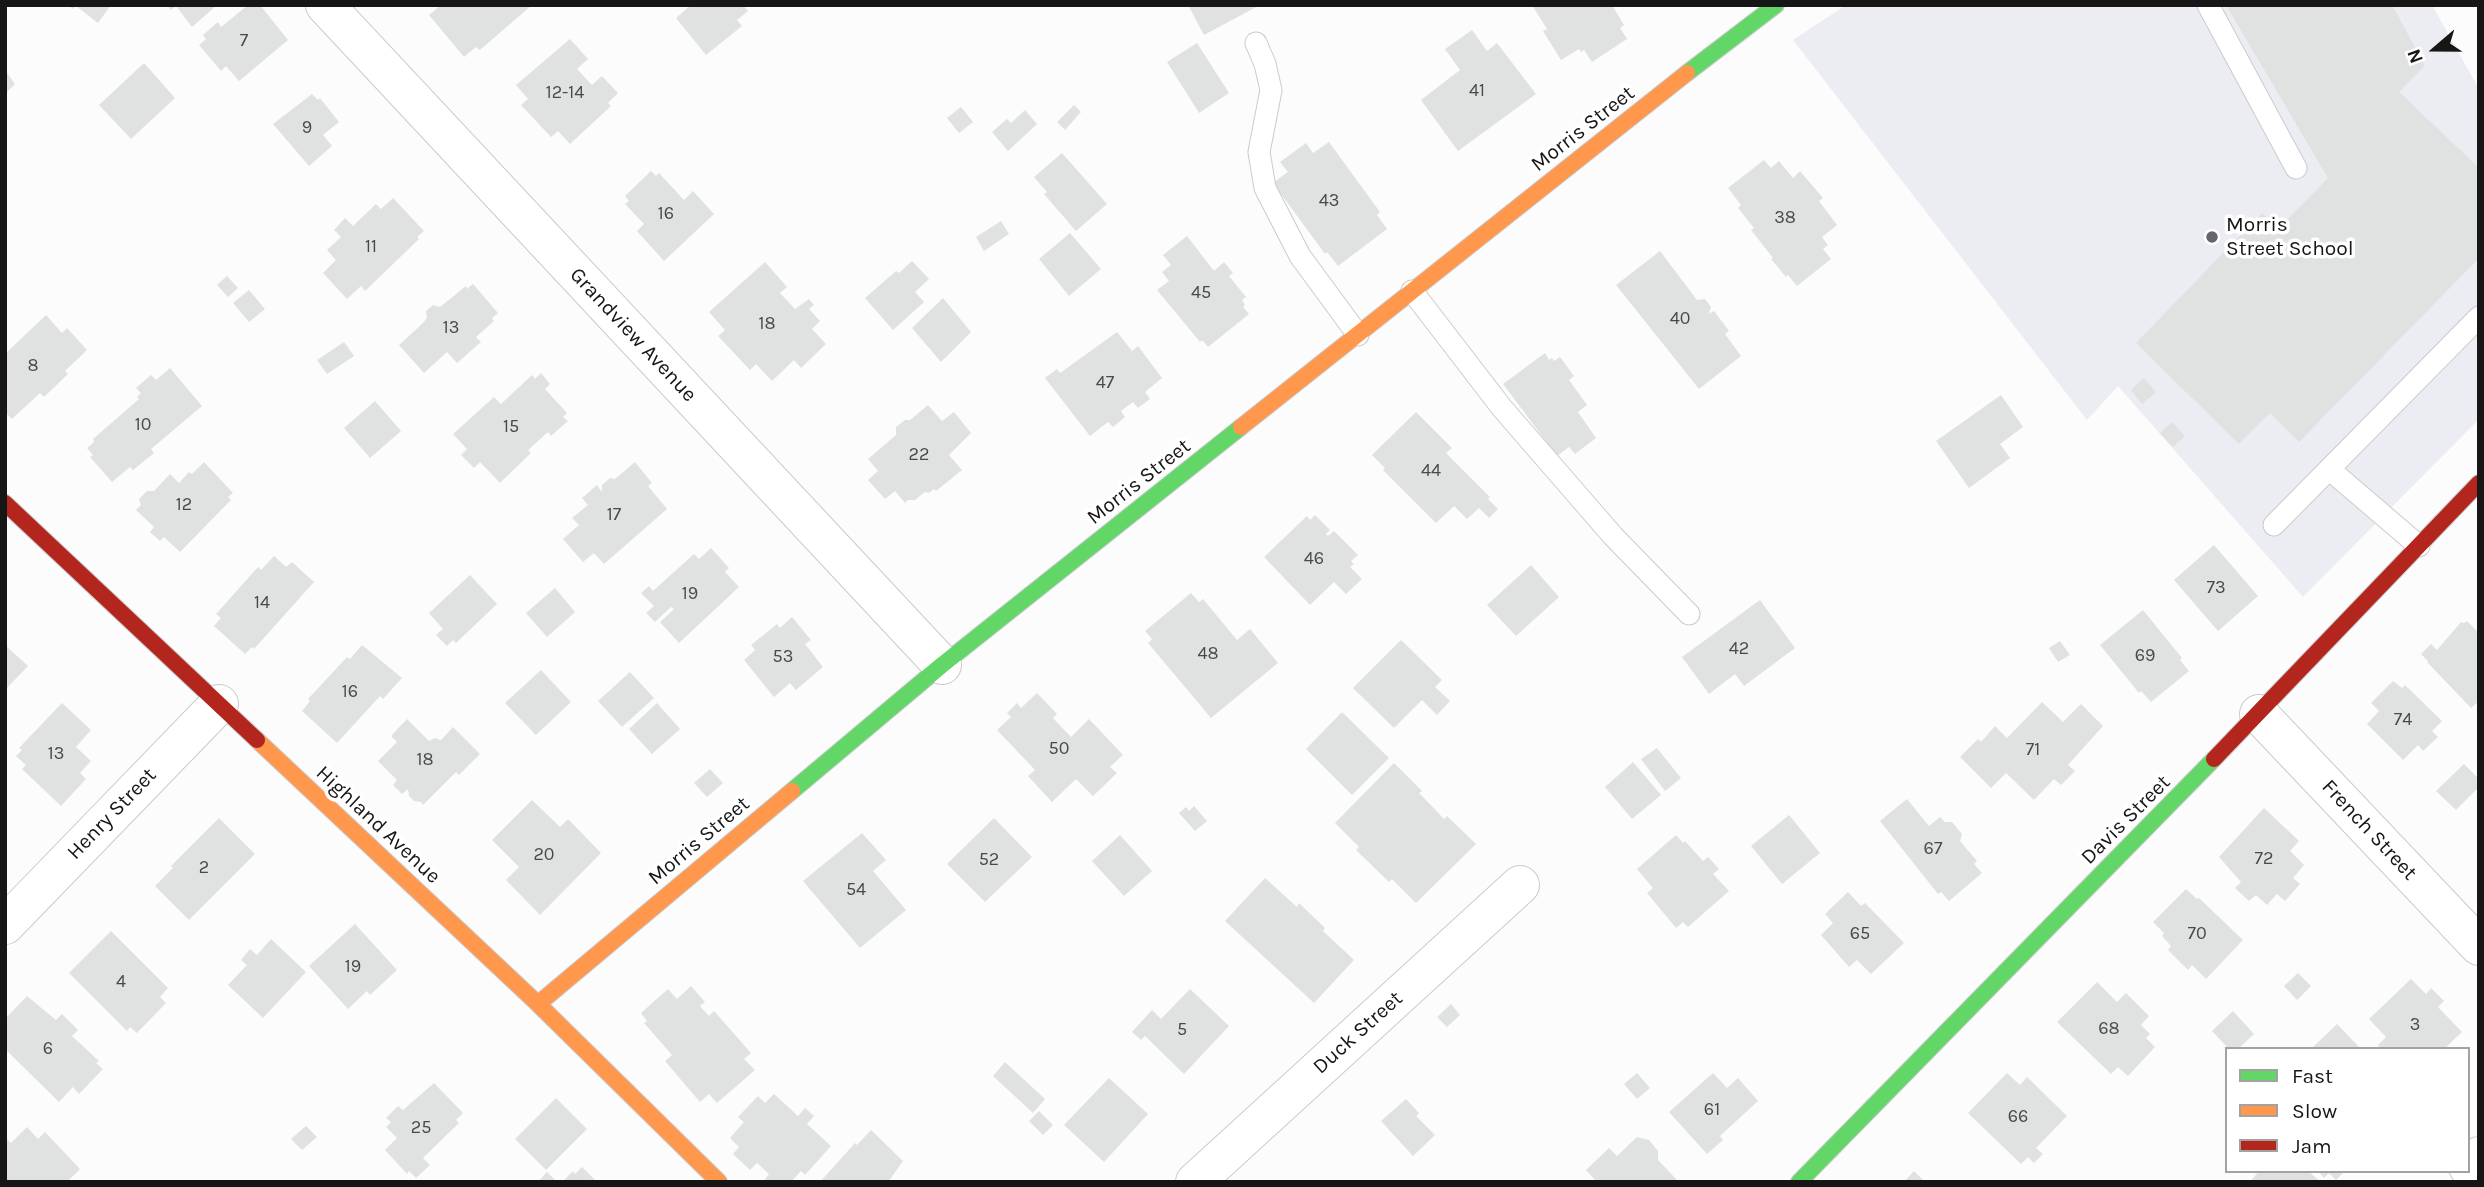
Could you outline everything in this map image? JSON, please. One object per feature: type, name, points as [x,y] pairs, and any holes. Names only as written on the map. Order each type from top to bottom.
[{"type":"street","name":"Grandview Avenue","points":[[325,5],[942,665]]},
{"type":"street","name":"Morris Street","points":[[538,1004],[942,665],[1776,5]]},
{"type":"street","name":"Davis Street","points":[[1799,1182],[2259,714],[2479,483]]},
{"type":"street","name":"Highland Avenue","points":[[5,503],[538,1004],[719,1182]]},
{"type":"street","name":"Henry Street","points":[[5,925],[219,704]]},
{"type":"street","name":"French Street","points":[[2259,714],[2479,946]]},
{"type":"street","name":"Duck Street","points":[[1195,1182],[1520,885]]},
{"type":"lane","points":[[2208,5],[2297,168]]},
{"type":"lane","points":[[1256,43],[1265,64],[1271,90],[1259,152],[1265,188],[1300,256],[1358,335]]},
{"type":"lane","points":[[1412,291],[1519,428],[1613,536],[1689,614]]},
{"type":"lane","points":[[2274,524],[2479,317]]},
{"type":"lane","points":[[2329,469],[2419,546]]},
{"type":"shaded area","name":"Morris Street School","points":[[1846,5],[2432,5],[2479,89],[2479,419],[2303,597],[2118,386],[2087,420],[1793,40]]},
{"type":"building","points":[[68,5],[111,5],[98,23],[76,6],[73,9]]},
{"type":"building","points":[[167,5],[217,5],[192,27],[176,6],[171,10]]},
{"type":"building","points":[[248,5],[260,5],[288,40],[239,81],[226,66],[221,71],[199,45],[206,39],[203,35],[218,22],[221,27]]},
{"type":"building","points":[[441,5],[532,5],[480,50],[476,47],[464,57],[429,15]]},
{"type":"building","points":[[691,5],[743,5],[748,11],[737,20],[742,26],[706,55],[676,18]]},
{"type":"building","points":[[1188,5],[1260,5],[1204,35]]},
{"type":"building","points":[[1532,5],[1612,5],[1624,25],[1620,28],[1627,39],[1592,62],[1584,50],[1581,52],[1579,49],[1561,60],[1543,31],[1547,29]]},
{"type":"building","points":[[2226,5],[2392,5],[2425,66],[2399,92],[2479,168],[2479,258],[2299,442],[2270,413],[2239,444],[2136,343],[2262,213],[2278,229],[2328,178]]},
{"type":"building","points":[[1472,30],[1487,51],[1497,43],[1536,94],[1458,151],[1421,100],[1460,70],[1445,49]]},
{"type":"building","points":[[570,39],[588,59],[577,69],[592,85],[602,76],[618,93],[608,103],[611,106],[570,144],[558,131],[551,137],[521,105],[528,99],[516,85]]},
{"type":"building","points":[[1197,43],[1229,93],[1199,113],[1167,62]]},
{"type":"building","points":[[144,63],[175,98],[131,139],[99,105]]},
{"type":"building","points":[[5,70],[15,84],[5,94]]},
{"type":"building","points":[[312,94],[318,100],[320,98],[339,122],[323,135],[332,146],[309,166],[273,124]]},
{"type":"building","points":[[1074,105],[1081,112],[1065,130],[1057,122]]},
{"type":"building","points":[[961,107],[973,122],[959,133],[947,118]]},
{"type":"building","points":[[1025,110],[1037,124],[1008,151],[992,132],[1007,119],[1011,123]]},
{"type":"building","points":[[1329,142],[1380,212],[1377,215],[1387,229],[1338,266],[1327,252],[1325,254],[1273,183],[1288,172],[1280,162],[1306,143],[1313,153]]},
{"type":"building","points":[[1062,153],[1107,204],[1076,231],[1044,194],[1047,192],[1034,177]]},
{"type":"building","points":[[1764,160],[1771,168],[1779,161],[1793,178],[1800,171],[1823,198],[1819,201],[1837,225],[1822,237],[1828,245],[1823,249],[1831,259],[1797,286],[1771,259],[1773,258],[1751,230],[1754,228],[1738,208],[1741,205],[1728,188]]},
{"type":"building","points":[[651,171],[656,176],[659,173],[684,200],[693,191],[714,214],[664,261],[637,231],[644,224],[625,204],[629,201],[625,196]]},
{"type":"building","points":[[393,198],[424,231],[365,291],[361,286],[347,299],[323,273],[336,260],[327,250],[341,237],[334,230],[345,218],[353,226],[376,204],[381,209]]},
{"type":"building","points":[[1001,221],[1009,234],[984,251],[976,237]]},
{"type":"building","points":[[1070,233],[1101,269],[1069,296],[1039,259]]},
{"type":"building","points":[[1187,236],[1214,271],[1224,262],[1233,273],[1229,276],[1246,297],[1242,300],[1245,305],[1243,307],[1249,314],[1208,347],[1202,340],[1200,342],[1157,290],[1169,281],[1162,272],[1171,265],[1163,255]]},
{"type":"building","points":[[1660,251],[1697,300],[1705,299],[1711,307],[1709,314],[1714,311],[1729,331],[1725,334],[1741,356],[1699,389],[1616,285]]},
{"type":"building","points":[[912,261],[929,279],[915,292],[924,302],[893,330],[865,298]]},
{"type":"building","points":[[765,262],[787,287],[780,293],[795,309],[809,299],[814,305],[809,309],[820,321],[812,329],[826,344],[801,368],[794,360],[772,381],[756,364],[750,370],[718,336],[725,330],[709,312]]},
{"type":"building","points":[[227,276],[238,288],[228,297],[217,285]]},
{"type":"building","points":[[473,284],[498,313],[492,318],[494,321],[476,337],[481,342],[457,363],[447,352],[424,373],[399,345],[422,324],[427,318],[426,311],[433,305],[440,307],[466,286],[467,289]]},
{"type":"building","points":[[249,290],[265,309],[249,322],[233,303]]},
{"type":"building","points":[[943,298],[971,332],[941,362],[912,328]]},
{"type":"building","points":[[46,315],[62,333],[67,328],[87,350],[65,371],[68,374],[44,397],[40,393],[12,419],[5,412],[5,354]]},
{"type":"building","points":[[1117,332],[1132,351],[1138,346],[1162,378],[1145,392],[1150,399],[1138,408],[1133,402],[1121,411],[1125,417],[1113,427],[1108,422],[1090,436],[1045,378],[1057,369],[1060,373]]},
{"type":"building","points":[[344,342],[354,356],[327,374],[317,360]]},
{"type":"building","points":[[1545,353],[1549,360],[1552,358],[1554,361],[1560,357],[1574,376],[1569,380],[1587,405],[1578,412],[1596,438],[1575,454],[1569,447],[1557,456],[1503,384]]},
{"type":"building","points":[[170,368],[202,406],[151,449],[154,453],[133,470],[130,467],[112,482],[90,457],[93,455],[87,448],[94,442],[93,439],[139,399],[137,397],[141,393],[136,388],[151,375],[156,380]]},
{"type":"building","points":[[541,373],[550,384],[545,389],[567,413],[563,417],[568,421],[551,436],[548,432],[528,450],[531,453],[500,483],[480,462],[474,468],[461,455],[467,449],[453,434],[494,397],[501,404],[532,375],[535,379]]},
{"type":"building","points":[[2144,378],[2156,392],[2142,404],[2131,390]]},
{"type":"building","points":[[2001,395],[2023,427],[2000,444],[2010,458],[1969,488],[1936,441]]},
{"type":"building","points":[[375,401],[401,431],[370,458],[344,428]]},
{"type":"building","points":[[928,405],[942,421],[954,412],[971,433],[949,455],[962,470],[936,491],[934,489],[929,493],[925,492],[915,500],[905,503],[895,491],[885,499],[868,480],[878,471],[868,459],[896,435],[896,427],[905,420],[910,420]]},
{"type":"building","points":[[1416,412],[1452,448],[1446,453],[1490,497],[1488,499],[1498,509],[1489,518],[1479,508],[1467,519],[1454,506],[1436,523],[1383,470],[1385,468],[1372,455]]},
{"type":"building","points":[[2172,422],[2185,436],[2173,447],[2160,433]]},
{"type":"building","points":[[204,462],[233,493],[228,497],[231,500],[180,552],[164,537],[160,541],[150,532],[154,527],[136,510],[141,505],[139,499],[147,491],[154,491],[170,474],[179,483]]},
{"type":"building","points":[[635,462],[652,483],[648,486],[667,509],[604,564],[594,553],[583,562],[563,539],[579,525],[572,518],[588,505],[582,498],[597,485],[602,492],[602,485],[610,478],[615,479]]},
{"type":"building","points":[[1315,515],[1330,530],[1326,534],[1328,536],[1334,531],[1358,555],[1351,561],[1354,564],[1350,567],[1362,579],[1346,594],[1334,582],[1310,605],[1264,557],[1307,516],[1310,520]]},
{"type":"building","points":[[2214,545],[2258,596],[2218,631],[2174,580]]},
{"type":"building","points":[[711,548],[729,568],[725,572],[739,587],[679,643],[660,622],[674,609],[671,607],[655,622],[646,613],[654,606],[641,593],[649,586],[653,591],[694,554],[699,559]]},
{"type":"building","points":[[274,556],[286,567],[292,562],[314,582],[254,649],[252,647],[245,654],[214,626],[221,618],[216,614],[258,567],[261,570]]},
{"type":"building","points":[[1531,565],[1559,597],[1516,636],[1487,605]]},
{"type":"building","points":[[470,575],[497,604],[456,643],[453,640],[447,646],[436,635],[443,629],[429,613]]},
{"type":"building","points":[[555,588],[575,612],[547,637],[526,613]]},
{"type":"building","points":[[1191,593],[1199,602],[1203,599],[1237,640],[1250,629],[1278,663],[1211,718],[1148,643],[1152,639],[1145,631]]},
{"type":"building","points":[[1760,600],[1795,648],[1744,686],[1735,674],[1709,694],[1682,657]]},
{"type":"building","points":[[2143,610],[2182,658],[2180,660],[2189,671],[2151,702],[2141,691],[2139,693],[2100,645]]},
{"type":"building","points":[[792,617],[811,640],[805,644],[823,667],[796,690],[790,683],[774,697],[744,660],[755,650],[751,645],[777,624],[780,628]]},
{"type":"building","points":[[2467,621],[2479,633],[2479,701],[2471,708],[2421,654],[2431,644],[2437,650],[2461,622]]},
{"type":"building","points":[[1401,640],[1442,680],[1435,687],[1450,701],[1437,715],[1422,700],[1394,728],[1353,688]]},
{"type":"building","points":[[2060,641],[2070,655],[2058,662],[2049,648]]},
{"type":"building","points":[[5,645],[28,666],[5,690]]},
{"type":"building","points":[[362,645],[402,678],[383,699],[380,696],[337,743],[302,711],[310,701],[308,699],[347,657],[350,659]]},
{"type":"building","points":[[541,670],[571,702],[536,735],[505,703]]},
{"type":"building","points":[[630,672],[654,698],[622,727],[598,701]]},
{"type":"building","points":[[2393,681],[2402,688],[2405,685],[2442,721],[2432,731],[2438,737],[2423,751],[2418,745],[2403,760],[2367,724],[2379,711],[2371,703]]},
{"type":"building","points":[[1037,693],[1057,714],[1053,718],[1071,737],[1089,719],[1123,755],[1110,767],[1117,773],[1093,796],[1076,779],[1052,802],[1028,776],[1035,770],[997,730],[1011,717],[1007,713],[1017,703],[1021,708]]},
{"type":"building","points":[[2042,702],[2063,722],[2081,704],[2103,726],[2068,765],[2075,771],[2061,785],[2054,779],[2034,800],[2006,773],[1991,788],[1960,757],[1978,739],[1981,742],[1995,726],[2007,738]]},
{"type":"building","points":[[62,703],[91,730],[76,747],[91,761],[80,773],[86,779],[61,806],[22,769],[26,765],[16,756],[22,750],[19,748]]},
{"type":"building","points":[[657,703],[680,729],[652,754],[629,729]]},
{"type":"building","points":[[1342,712],[1389,758],[1352,795],[1306,749]]},
{"type":"building","points":[[407,719],[429,741],[435,738],[441,740],[453,727],[480,754],[459,775],[456,772],[423,805],[409,796],[408,789],[402,794],[393,785],[397,780],[378,761],[397,742],[391,736]]},
{"type":"building","points":[[1657,748],[1681,778],[1665,791],[1641,759]]},
{"type":"building","points":[[1633,762],[1661,795],[1632,819],[1605,787]]},
{"type":"building","points":[[1394,763],[1422,791],[1419,793],[1444,819],[1447,816],[1476,844],[1416,903],[1392,879],[1389,882],[1356,850],[1359,847],[1335,823]]},
{"type":"building","points":[[2464,764],[2479,779],[2479,787],[2456,810],[2436,791]]},
{"type":"building","points":[[710,769],[723,783],[707,797],[694,783]]},
{"type":"building","points":[[1907,799],[1929,826],[1940,817],[1945,822],[1952,822],[1962,834],[1960,841],[1977,861],[1974,864],[1982,873],[1949,901],[1941,892],[1938,894],[1880,821]]},
{"type":"building","points":[[532,800],[560,827],[568,819],[601,853],[540,915],[506,880],[519,867],[492,840]]},
{"type":"building","points":[[1194,806],[1207,821],[1195,831],[1179,813],[1186,807],[1189,811]]},
{"type":"building","points":[[2264,808],[2299,841],[2290,851],[2304,865],[2293,878],[2300,884],[2285,901],[2277,894],[2267,905],[2256,895],[2249,901],[2235,888],[2241,882],[2219,857]]},
{"type":"building","points":[[1789,815],[1820,853],[1782,884],[1751,846]]},
{"type":"building","points":[[219,818],[255,854],[189,920],[155,886]]},
{"type":"building","points":[[994,818],[1032,857],[985,902],[947,864]]},
{"type":"building","points":[[862,833],[886,860],[873,871],[906,910],[860,948],[803,881]]},
{"type":"building","points":[[1120,835],[1152,871],[1124,896],[1092,861]]},
{"type":"building","points":[[1676,835],[1703,861],[1708,857],[1719,869],[1713,874],[1729,891],[1688,927],[1683,922],[1676,928],[1647,893],[1653,888],[1637,869]]},
{"type":"building","points":[[1265,878],[1297,907],[1299,903],[1325,928],[1323,931],[1354,960],[1314,1003],[1225,921]]},
{"type":"building","points":[[2186,889],[2243,940],[2206,979],[2192,965],[2188,970],[2168,950],[2171,946],[2162,936],[2164,933],[2153,922]]},
{"type":"building","points":[[1848,892],[1861,906],[1865,903],[1904,943],[1871,974],[1857,960],[1849,967],[1821,935],[1833,923],[1825,914]]},
{"type":"building","points":[[355,924],[397,970],[370,995],[367,991],[348,1009],[309,966]]},
{"type":"building","points":[[111,931],[168,988],[160,997],[166,1003],[137,1033],[130,1027],[127,1031],[69,973]]},
{"type":"building","points":[[271,939],[306,972],[263,1018],[228,985],[247,965],[241,960],[250,949],[257,955]]},
{"type":"building","points":[[2298,973],[2311,986],[2297,1000],[2284,986]]},
{"type":"building","points":[[2411,979],[2426,994],[2431,988],[2444,1001],[2438,1007],[2462,1032],[2446,1047],[2380,1047],[2378,1045],[2386,1037],[2369,1019]]},
{"type":"building","points":[[2097,982],[2117,1002],[2126,993],[2149,1016],[2141,1025],[2150,1034],[2146,1038],[2155,1047],[2128,1076],[2118,1067],[2111,1074],[2057,1022]]},
{"type":"building","points":[[691,986],[705,1002],[700,1006],[709,1016],[714,1011],[751,1053],[744,1059],[755,1070],[717,1103],[709,1094],[700,1102],[665,1061],[672,1055],[644,1023],[647,1021],[641,1013],[668,989],[677,999]]},
{"type":"building","points":[[1190,989],[1229,1026],[1184,1074],[1145,1036],[1141,1040],[1132,1032],[1152,1010],[1161,1019]]},
{"type":"building","points":[[27,996],[56,1020],[62,1014],[78,1030],[72,1036],[99,1061],[96,1063],[103,1069],[79,1094],[73,1087],[59,1102],[5,1049],[5,1019]]},
{"type":"building","points":[[1451,1004],[1460,1015],[1447,1027],[1437,1017]]},
{"type":"building","points":[[2233,1011],[2254,1034],[2240,1047],[2227,1047],[2212,1031]]},
{"type":"building","points":[[2337,1024],[2359,1047],[2313,1047]]},
{"type":"building","points":[[1005,1062],[1045,1099],[1033,1113],[993,1076]]},
{"type":"building","points":[[1637,1073],[1650,1088],[1637,1099],[1624,1084]]},
{"type":"building","points":[[1713,1073],[1727,1088],[1738,1078],[1758,1101],[1720,1136],[1723,1140],[1707,1154],[1669,1112]]},
{"type":"building","points":[[2007,1073],[2020,1085],[2027,1077],[2067,1116],[2036,1148],[2043,1154],[2034,1163],[2028,1157],[2021,1164],[1968,1113]]},
{"type":"building","points":[[1109,1078],[1148,1114],[1104,1162],[1064,1125]]},
{"type":"building","points":[[434,1083],[463,1113],[456,1120],[459,1123],[423,1158],[430,1165],[416,1178],[409,1171],[407,1174],[385,1150],[397,1138],[386,1127],[391,1122],[386,1118],[398,1106],[403,1110]]},
{"type":"building","points":[[774,1094],[798,1116],[805,1108],[814,1116],[807,1124],[831,1146],[805,1175],[801,1171],[791,1182],[763,1182],[769,1174],[757,1163],[750,1170],[733,1154],[739,1147],[730,1138],[744,1122],[738,1117],[758,1096],[765,1103]]},
{"type":"building","points":[[556,1098],[587,1129],[546,1170],[515,1139]]},
{"type":"building","points":[[1406,1099],[1419,1113],[1416,1116],[1435,1135],[1413,1156],[1381,1121]]},
{"type":"building","points":[[1039,1111],[1053,1125],[1043,1135],[1029,1121]]},
{"type":"building","points":[[306,1126],[317,1137],[302,1150],[291,1139]]},
{"type":"building","points":[[27,1127],[38,1139],[45,1132],[80,1169],[67,1182],[5,1182],[5,1137],[11,1143]]},
{"type":"building","points":[[871,1130],[903,1161],[888,1182],[820,1182],[855,1143],[857,1145]]},
{"type":"building","points":[[1637,1137],[1649,1140],[1658,1151],[1658,1160],[1679,1182],[1597,1182],[1586,1170],[1609,1148],[1617,1156]]},
{"type":"building","points":[[582,1167],[597,1182],[562,1182],[573,1171],[575,1174]]},
{"type":"building","points":[[1914,1171],[1925,1182],[1904,1182]]},
{"type":"building","points":[[547,1172],[557,1182],[538,1182]]},
{"type":"building","points":[[2257,1173],[2310,1173],[2321,1182],[2250,1182]]},
{"type":"building","points":[[2329,1173],[2343,1173],[2336,1180]]},
{"type":"traffic: fast","points":[[1687,73],[1776,5]]},
{"type":"traffic: fast","points":[[792,791],[942,665],[1241,427]]},
{"type":"traffic: fast","points":[[1799,1182],[2214,759]]},
{"type":"traffic: slow","points":[[1241,427],[1687,73]]},
{"type":"traffic: slow","points":[[257,740],[538,1004],[719,1182]]},
{"type":"traffic: slow","points":[[538,1004],[792,791]]},
{"type":"traffic: jam","points":[[2214,759],[2479,483]]},
{"type":"traffic: jam","points":[[5,503],[257,740]]},
{"type":"place","name":"Morris Street School","points":[[2212,237]]}]
